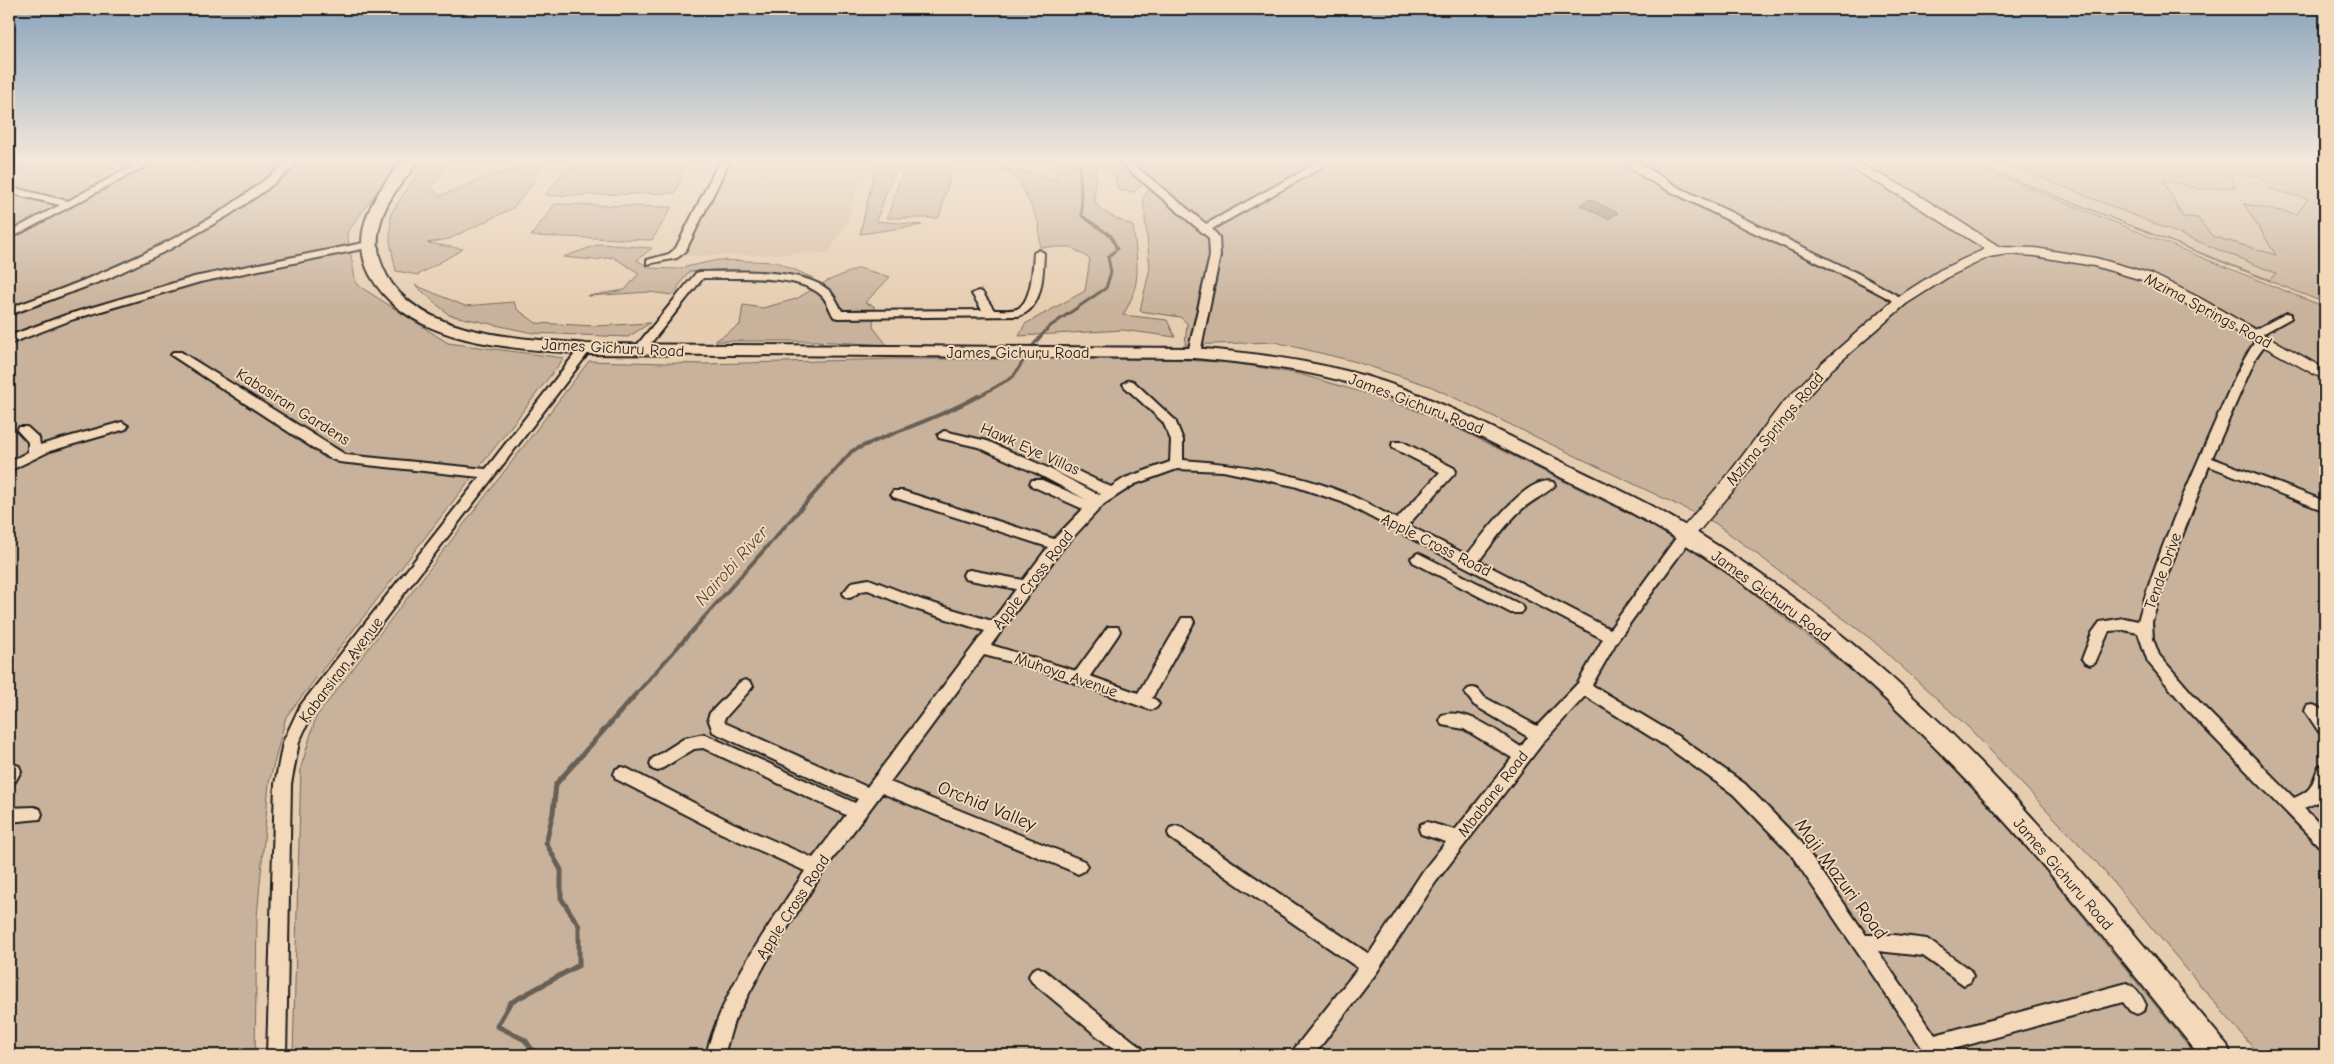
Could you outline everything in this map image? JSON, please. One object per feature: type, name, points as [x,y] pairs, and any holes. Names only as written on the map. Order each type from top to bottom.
[{"type":"main road","name":"James Gichuru Road","points":[[378,210],[368,233],[368,252],[378,279],[389,294],[405,307],[432,322],[486,337],[584,350],[1194,353],[1295,365],[1334,373],[1392,392],[1490,433],[1686,535],[1824,633],[1936,733],[2051,858],[2217,1055]]},
{"type":"street","points":[[9,236],[58,210]]},
{"type":"street","points":[[9,312],[106,274],[191,232],[228,210]]},
{"type":"street","points":[[651,262],[673,256],[681,250],[701,210]]},
{"type":"street","points":[[1183,210],[1214,237],[1215,256],[1194,353]]},
{"type":"street","points":[[1206,228],[1239,210]]},
{"type":"street","points":[[1715,210],[1867,281],[1901,301]]},
{"type":"street","points":[[1932,210],[1997,251]]},
{"type":"street","points":[[9,340],[70,317],[198,279],[368,245]]},
{"type":"street","name":"Mzima Springs Road","points":[[1686,535],[1800,394],[1827,366],[1901,301],[1945,273],[1986,253],[1997,251],[2035,252],[2120,268],[2168,287],[2325,375]]},
{"type":"street","points":[[639,350],[700,275],[772,277],[796,281],[825,293],[838,315],[990,314],[1023,311],[1037,282],[1039,253]]},
{"type":"street","points":[[978,294],[990,314]]},
{"type":"street","points":[[2257,337],[2287,316]]},
{"type":"street","name":"Tende Drive","points":[[2257,337],[2205,460],[2152,597],[2146,628],[2146,639],[2153,658],[2203,717],[2325,841]]},
{"type":"street","name":"Kabarsiran Avenue","points":[[276,1055],[282,784],[291,742],[306,710],[584,350]]},
{"type":"street","name":"Kabasiran Gardens","points":[[177,354],[332,454],[344,459],[490,474]]},
{"type":"street","points":[[1129,384],[1169,420],[1177,440],[1176,464]]},
{"type":"street","points":[[9,467],[34,452],[122,426]]},
{"type":"street","points":[[23,430],[34,441],[34,452]]},
{"type":"street","name":"Hawk Eye Villas","points":[[944,435],[982,444],[1043,471],[1101,501]]},
{"type":"street","points":[[1398,445],[1449,471],[1399,526]]},
{"type":"street","points":[[2205,460],[2325,506]]},
{"type":"street","name":"Apple Cross Road","points":[[716,1055],[726,1018],[763,951],[817,867],[876,791],[1057,545],[1101,501],[1130,481],[1176,464],[1223,467],[1296,482],[1347,499],[1612,637]]},
{"type":"street","points":[[1060,468],[1101,501]]},
{"type":"street","points":[[1038,483],[1101,501]]},
{"type":"street","points":[[1470,562],[1522,500],[1534,490],[1548,485]]},
{"type":"street","points":[[898,494],[1057,545]]},
{"type":"street","name":"Mbabane Road","points":[[1302,1055],[1371,966],[1429,877],[1539,736],[1582,687],[1612,637],[1686,535]]},
{"type":"street","points":[[1418,558],[1516,609]]},
{"type":"street","points":[[970,575],[1026,586]]},
{"type":"street","points":[[1486,594],[1499,577]]},
{"type":"street","points":[[850,593],[857,586],[869,584],[917,604],[995,628]]},
{"type":"street","name":"Muhoya Avenue","points":[[981,648],[1036,663],[1147,702],[1187,622]]},
{"type":"street","points":[[2090,659],[2099,633],[2104,626],[2124,624],[2146,628]]},
{"type":"street","points":[[1079,679],[1113,631]]},
{"type":"street","name":"Orchid Valley","points":[[744,686],[716,718],[719,727],[876,791],[1078,866]]},
{"type":"street","name":"Maji Mazuri Road","points":[[1582,687],[1673,742],[1740,789],[1796,848],[1935,1050]]},
{"type":"street","points":[[1473,693],[1479,701],[1539,736]]},
{"type":"street","points":[[2313,711],[2325,727]]},
{"type":"street","points":[[1448,720],[1467,723],[1523,756]]},
{"type":"street","points":[[658,764],[691,743],[704,740],[859,813]]},
{"type":"street","points":[[2291,806],[2311,798],[2318,792],[2325,771]]},
{"type":"street","points":[[622,774],[727,828],[801,862],[817,867]]},
{"type":"street","points":[[9,815],[34,814]]},
{"type":"street","points":[[1427,829],[1459,839]]},
{"type":"street","points":[[1176,834],[1371,966]]},
{"type":"street","points":[[1861,943],[1894,943],[1927,948],[1964,976]]},
{"type":"street","points":[[1038,976],[1135,1055]]},
{"type":"street","points":[[1935,1050],[2127,992],[2137,1005]]},
{"type":"shaded area","points":[[9,210],[364,210],[347,233],[356,284],[448,343],[564,358],[286,717],[269,783],[257,917],[255,1055],[9,1055]]},
{"type":"shaded area","points":[[393,210],[510,210],[449,239],[427,243],[463,249],[418,275],[396,271],[390,242],[391,213]]},
{"type":"shaded area","points":[[551,210],[670,210],[652,240],[531,236]]},
{"type":"shaded area","points":[[702,210],[850,210],[847,221],[829,253],[679,256]]},
{"type":"shaded area","points":[[866,210],[880,210],[876,221],[922,225],[860,234]]},
{"type":"shaded area","points":[[890,210],[941,210],[939,218],[887,218]]},
{"type":"shaded area","points":[[1033,210],[1102,210],[1133,226],[1137,262],[1136,282],[1134,292],[1123,315],[1167,320],[1175,337],[1123,330],[1019,336],[1025,324],[1085,291],[1090,259],[1071,247],[1040,247],[1039,223]]},
{"type":"shaded area","points":[[1144,210],[2083,210],[2325,307],[2325,1055],[2259,1055],[2098,864],[1968,727],[1871,639],[1715,523],[1430,386],[1353,361],[1275,342],[1185,345],[1187,323],[1180,317],[1140,311],[1150,268]]},
{"type":"shaded area","points":[[1589,210],[1611,210],[1618,213],[1608,219]]},
{"type":"shaded area","points":[[2090,210],[2270,280],[2276,273],[2120,210],[2179,210],[2183,217],[2198,218],[2212,236],[2276,255],[2248,210],[2274,210],[2297,214],[2300,210],[2325,210],[2325,303]]},
{"type":"shaded area","points":[[2092,210],[2325,210],[2325,303]]},
{"type":"shaded area","points":[[600,244],[652,248],[637,260],[650,268],[676,269],[718,260],[777,262],[813,278],[750,270],[704,270],[688,272],[673,295],[649,292],[588,296],[625,290],[639,273],[613,257],[594,260],[563,257]]},
{"type":"shaded area","points":[[859,268],[890,277],[865,303],[874,306],[873,327],[887,345],[816,341],[715,341],[740,325],[743,305],[763,308],[796,299],[827,281]]},
{"type":"shaded area","points":[[415,285],[465,306],[514,302],[517,309],[536,323],[596,326],[650,323],[628,337],[533,333],[449,315]]},
{"type":"shaded area","points":[[896,359],[1170,359],[1234,363],[1299,374],[1378,397],[1434,417],[1666,532],[1714,562],[1907,715],[2037,860],[2196,1055],[293,1055],[301,767],[316,717],[589,361],[705,364]]},
{"type":"waterway","name":"Nairobi River","points":[[976,398],[1013,377],[1034,344],[1049,327],[1106,288],[1111,272],[1108,257],[1117,249],[1111,236],[1082,216],[1082,210]]},
{"type":"waterway","name":"Nairobi River","points":[[636,694],[852,451],[978,396]]},
{"type":"waterway","name":"Nairobi River","points":[[536,1055],[525,1040],[497,1026],[510,1003],[579,965],[579,926],[561,898],[561,870],[546,843],[553,813],[556,784],[637,693]]}]
